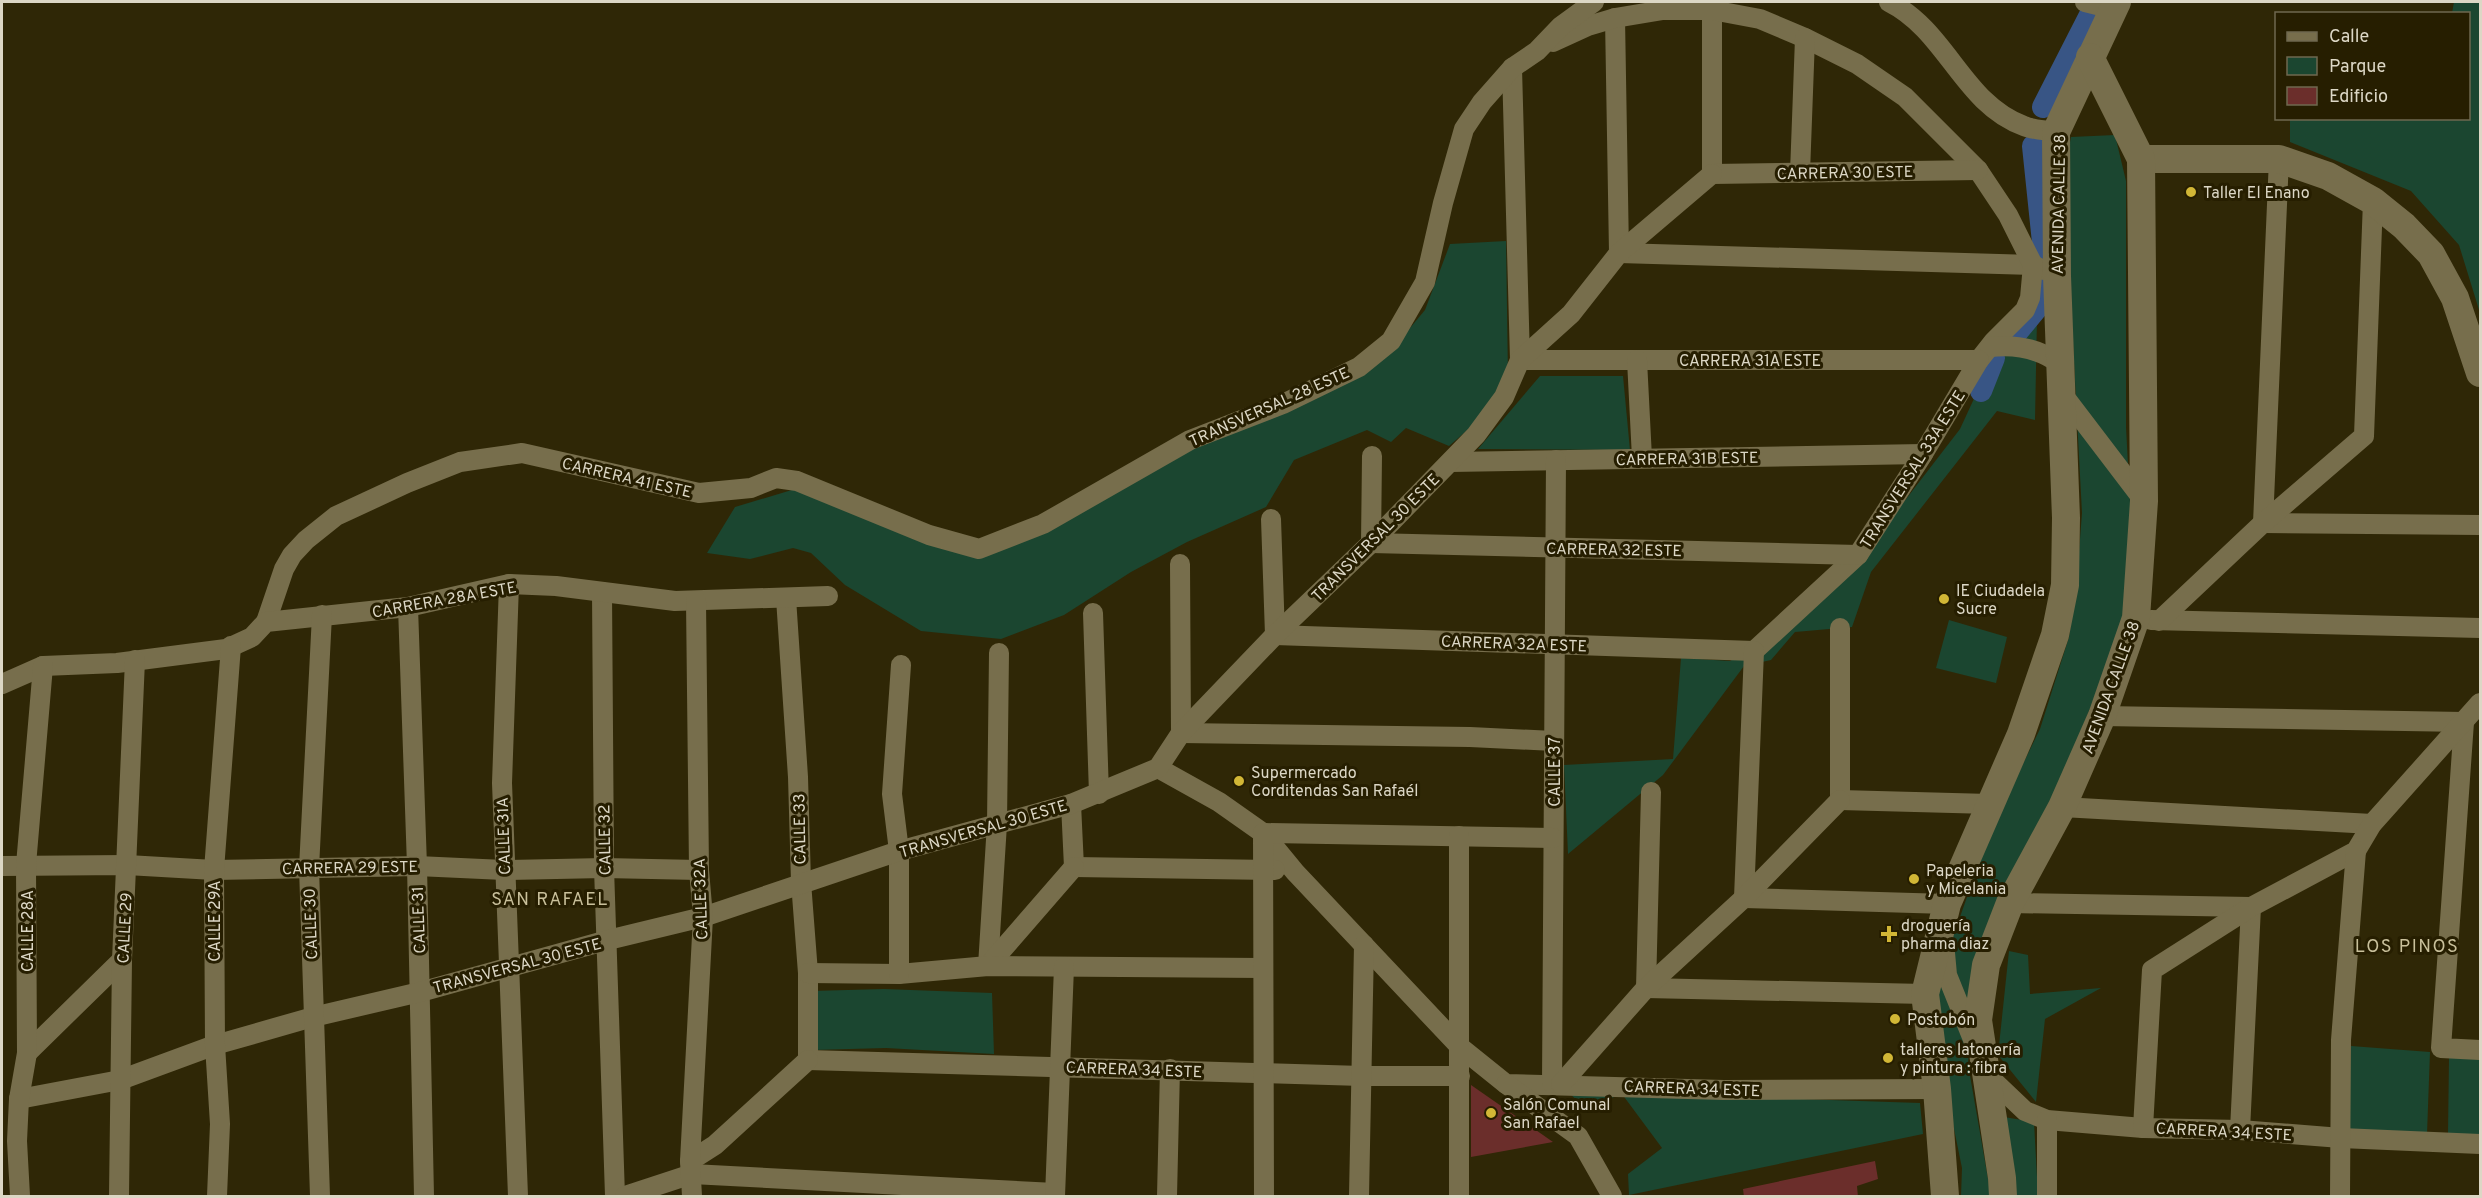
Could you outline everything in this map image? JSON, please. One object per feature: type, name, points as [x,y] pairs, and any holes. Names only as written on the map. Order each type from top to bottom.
[{"type":"street","name":"TRANSVERSAL 28 ESTE","points":[[1043,524],[1190,440],[1283,404],[1359,367],[1391,341],[1425,282],[1443,203],[1464,129],[1482,102],[1512,68],[1537,51],[1561,26],[1594,2]]},
{"type":"street","points":[[1889,2],[1900,7],[1938,42],[1975,93],[1999,113],[2024,127],[2056,132]]},
{"type":"street","points":[[2085,2],[2115,5]]},
{"type":"street","name":"AVENIDA CALLE 38","points":[[1945,1197],[1937,1089],[1925,994],[1944,914],[2021,735],[2055,635],[2065,585],[2066,518],[2060,364],[2045,270],[2056,132],[2115,5]]},
{"type":"street","points":[[1537,51],[1588,26],[1615,18],[1663,10],[1712,10],[1760,19],[1805,38],[1857,64],[1905,97],[1978,170],[2045,270]]},
{"type":"street","points":[[1712,10],[1712,174]]},
{"type":"street","points":[[1615,18],[1619,253],[2045,270]]},
{"type":"street","points":[[1800,173],[1805,38]]},
{"type":"street","name":"AVENIDA CALLE 38","points":[[2003,1197],[1978,1020],[1986,965],[2010,903],[2062,807],[2147,619],[2141,159],[2090,57]]},
{"type":"street","points":[[1512,68],[1520,360]]},
{"type":"street","points":[[2141,159],[2279,159],[2328,176],[2373,201],[2404,226],[2432,254],[2455,298],[2481,373]]},
{"type":"street","points":[[2263,523],[2279,159]]},
{"type":"street","name":"CARRERA 30 ESTE","points":[[1712,174],[1978,170]]},
{"type":"street","name":"TRANSVERSAL 30 ESTE","points":[[19,1099],[120,1080],[215,1045],[313,1017],[420,992],[703,916],[899,851],[1071,804],[1158,768],[1181,733],[1275,635],[1371,543],[1476,435],[1504,397],[1520,360],[1571,314],[1619,253],[1712,174]]},
{"type":"street","points":[[2147,619],[2364,436],[2373,201]]},
{"type":"street","name":"TRANSVERSAL 33A ESTE","points":[[1754,651],[1858,555],[1984,353],[2025,310],[2045,270]]},
{"type":"street","name":"CARRERA 31A ESTE","points":[[1520,360],[1984,353],[2002,345],[2045,353],[2060,364]]},
{"type":"street","points":[[1637,360],[1642,458]]},
{"type":"street","points":[[2061,392],[2144,501]]},
{"type":"street","name":"CARRERA 41 ESTE","points":[[266,622],[292,555],[336,516],[407,483],[460,462],[522,453],[699,493],[751,488],[776,478],[797,481],[929,535],[979,549],[1043,524]]},
{"type":"street","name":"CARRERA 31B ESTE","points":[[1451,462],[1923,454]]},
{"type":"street","points":[[1371,543],[1372,456]]},
{"type":"street","name":"CALLE 37","points":[[1556,460],[1553,838],[1556,1084]]},
{"type":"street","points":[[1271,519],[1275,635]]},
{"type":"street","points":[[2263,523],[2481,525]]},
{"type":"street","name":"CARRERA 32 ESTE","points":[[1371,543],[1858,555]]},
{"type":"street","points":[[1180,564],[1181,733],[1470,737],[1554,741]]},
{"type":"street","name":"CARRERA 28A ESTE","points":[[266,622],[408,608],[509,584],[556,586],[696,601],[828,596]]},
{"type":"street","name":"CALLE 31A","points":[[509,584],[502,783],[518,1197]]},
{"type":"street","name":"CALLE 32","points":[[602,592],[604,868],[615,1197]]},
{"type":"street","name":"CALLE 33","points":[[786,598],[808,973],[808,1060]]},
{"type":"street","name":"CALLE 32A","points":[[692,1197],[691,1168],[703,916],[699,870],[696,601]]},
{"type":"street","name":"CALLE 31","points":[[408,608],[417,866],[424,1197]]},
{"type":"street","points":[[1093,614],[1099,794]]},
{"type":"street","name":"CALLE 30","points":[[320,1197],[309,868],[322,615]]},
{"type":"street","points":[[2147,619],[2481,628]]},
{"type":"street","points":[[2,684],[43,666],[135,660],[226,649],[252,637],[266,622]]},
{"type":"street","points":[[1556,1084],[1646,988],[1744,898],[1840,800],[1840,628]]},
{"type":"street","name":"CARRERA 32A ESTE","points":[[1275,635],[1754,651]]},
{"type":"street","name":"CALLE 29A","points":[[217,1197],[220,1124],[215,1045],[214,870],[231,646]]},
{"type":"street","points":[[1744,898],[1754,651]]},
{"type":"street","points":[[987,966],[997,824],[999,654]]},
{"type":"street","name":"CALLE 29","points":[[119,1197],[122,960],[135,660]]},
{"type":"street","points":[[899,974],[899,851],[892,794],[901,665]]},
{"type":"street","name":"CALLE 28A","points":[[20,1197],[9,1141],[27,1053],[26,865],[43,666]]},
{"type":"street","points":[[2340,1197],[2341,1040],[2356,851],[2372,824],[2481,703]]},
{"type":"street","points":[[2102,716],[2464,722]]},
{"type":"street","points":[[2464,722],[2441,1048],[2481,1050]]},
{"type":"street","points":[[1158,768],[1220,802],[1263,833],[1295,872],[1460,1047],[1578,1137],[1612,1197]]},
{"type":"street","points":[[1646,988],[1652,792]]},
{"type":"street","points":[[1840,800],[1990,804]]},
{"type":"street","points":[[987,966],[1074,867],[1071,804]]},
{"type":"street","points":[[2062,807],[2372,824]]},
{"type":"street","points":[[1263,833],[1553,838]]},
{"type":"street","points":[[1263,833],[1264,1197]]},
{"type":"street","points":[[1459,836],[1459,1197]]},
{"type":"street","points":[[2143,1128],[2152,970],[2250,907],[2356,851]]},
{"type":"street","name":"CARRERA 29 ESTE","points":[[2,866],[127,865],[214,870],[417,866],[504,870],[604,868],[699,870]]},
{"type":"street","points":[[1074,867],[1263,868],[1295,872]]},
{"type":"street","points":[[1744,898],[1944,914],[1947,975],[1985,1073]]},
{"type":"street","points":[[2010,903],[2250,907]]},
{"type":"street","points":[[2240,1130],[2250,907]]},
{"type":"street","points":[[1359,1197],[1364,945]]},
{"type":"street","points":[[27,1053],[122,960]]},
{"type":"street","points":[[808,973],[899,974],[987,966],[1263,968]]},
{"type":"street","points":[[691,1168],[794,1188],[1055,1195],[1064,967]]},
{"type":"street","points":[[1646,988],[1925,994]]},
{"type":"street","points":[[625,1197],[691,1168],[808,1060]]},
{"type":"street","name":"CARRERA 34 ESTE","points":[[808,1060],[1170,1069],[1264,1074],[1460,1076]]},
{"type":"street","points":[[1167,1197],[1170,1069]]},
{"type":"street","name":"CARRERA 34 ESTE","points":[[1985,1073],[2025,1111],[2047,1120],[2143,1128],[2240,1130],[2341,1138],[2481,1144]]},
{"type":"street","name":"CARRERA 34 ESTE","points":[[1506,1084],[1724,1090],[1937,1089]]},
{"type":"street","points":[[2047,1120],[2047,1197]]},
{"type":"green space","points":[[2454,2],[2480,2],[2480,313],[2459,245],[2411,191],[2290,142],[2290,120],[2470,120],[2470,12],[2452,12]]},
{"type":"green space","points":[[2115,135],[2126,181],[2126,427],[2131,521],[2126,614],[2113,654],[1973,988],[1968,1064],[1991,1196],[1961,1196],[1962,1168],[1945,1085],[1936,985],[1991,829],[2040,729],[2069,637],[2077,578],[2082,513],[2064,172],[2071,137]]},
{"type":"green space","points":[[1506,241],[1508,375],[1494,407],[1449,446],[1406,428],[1391,442],[1367,430],[1294,460],[1266,507],[1187,542],[1131,572],[1064,615],[1001,639],[921,631],[845,585],[811,553],[793,548],[750,559],[707,553],[735,507],[805,486],[976,553],[1168,456],[1385,358],[1425,310],[1450,244]]},
{"type":"green space","points":[[2037,318],[2035,420],[1997,411],[1871,572],[1852,627],[1795,632],[1771,660],[1744,666],[1663,775],[1568,854],[1564,765],[1673,759],[1681,658],[1730,661],[1800,617],[1866,551],[1960,429],[1984,377]]},
{"type":"green space","points":[[1540,376],[1623,376],[1630,450],[1478,449]]},
{"type":"green space","points":[[1949,620],[2007,637],[1996,683],[1936,668]]},
{"type":"green space","points":[[2009,951],[2028,955],[2030,994],[2101,988],[2045,1019],[2036,1102],[1998,1055]]},
{"type":"green space","points":[[884,989],[992,993],[994,1054],[886,1048],[813,1050],[811,991]]},
{"type":"green space","points":[[2351,1046],[2430,1052],[2427,1134],[2347,1132]]},
{"type":"green space","points":[[2449,1058],[2480,1058],[2480,1137],[2448,1134]]},
{"type":"green space","points":[[1567,1091],[1920,1103],[1923,1134],[1629,1195],[1628,1174],[1662,1148],[1622,1094],[1585,1108]]},
{"type":"green space","points":[[2004,1117],[2034,1122],[2038,1196],[2011,1196]]},
{"type":"building","name":"Salón Comunal San Rafael","points":[[1471,1085],[1553,1142],[1471,1157]]},
{"type":"building","points":[[1875,1161],[1878,1179],[1857,1186],[1858,1197],[1744,1197],[1743,1189]]},
{"type":"waterway","points":[[2043,107],[2091,13]]},
{"type":"waterway","points":[[2033,146],[2044,252]]},
{"type":"waterway","points":[[2014,336],[2042,302],[2045,283]]},
{"type":"waterway","points":[[1981,391],[1994,358]]},
{"type":"place","name":"Taller El Enano","points":[[2191,192]]},
{"type":"place","name":"IE Ciudadela Sucre","points":[[1944,599]]},
{"type":"place","name":"Supermercado Corditendas San Rafaél","points":[[1239,781]]},
{"type":"place","name":"Papeleria y Micelania","points":[[1914,879]]},
{"type":"place","name":"droguería pharma diaz","points":[[1889,934]]},
{"type":"place","name":"Postobón","points":[[1895,1019]]},
{"type":"place","name":"talleres latonería y pintura : fibra","points":[[1888,1058]]},
{"type":"place","name":"Salón Comunal San Rafael","points":[[1491,1113]]},
{"type":"district","name":"SAN RAFAEL","points":[[550,899]]},
{"type":"district","name":"LOS PINOS","points":[[2407,946]]}]
